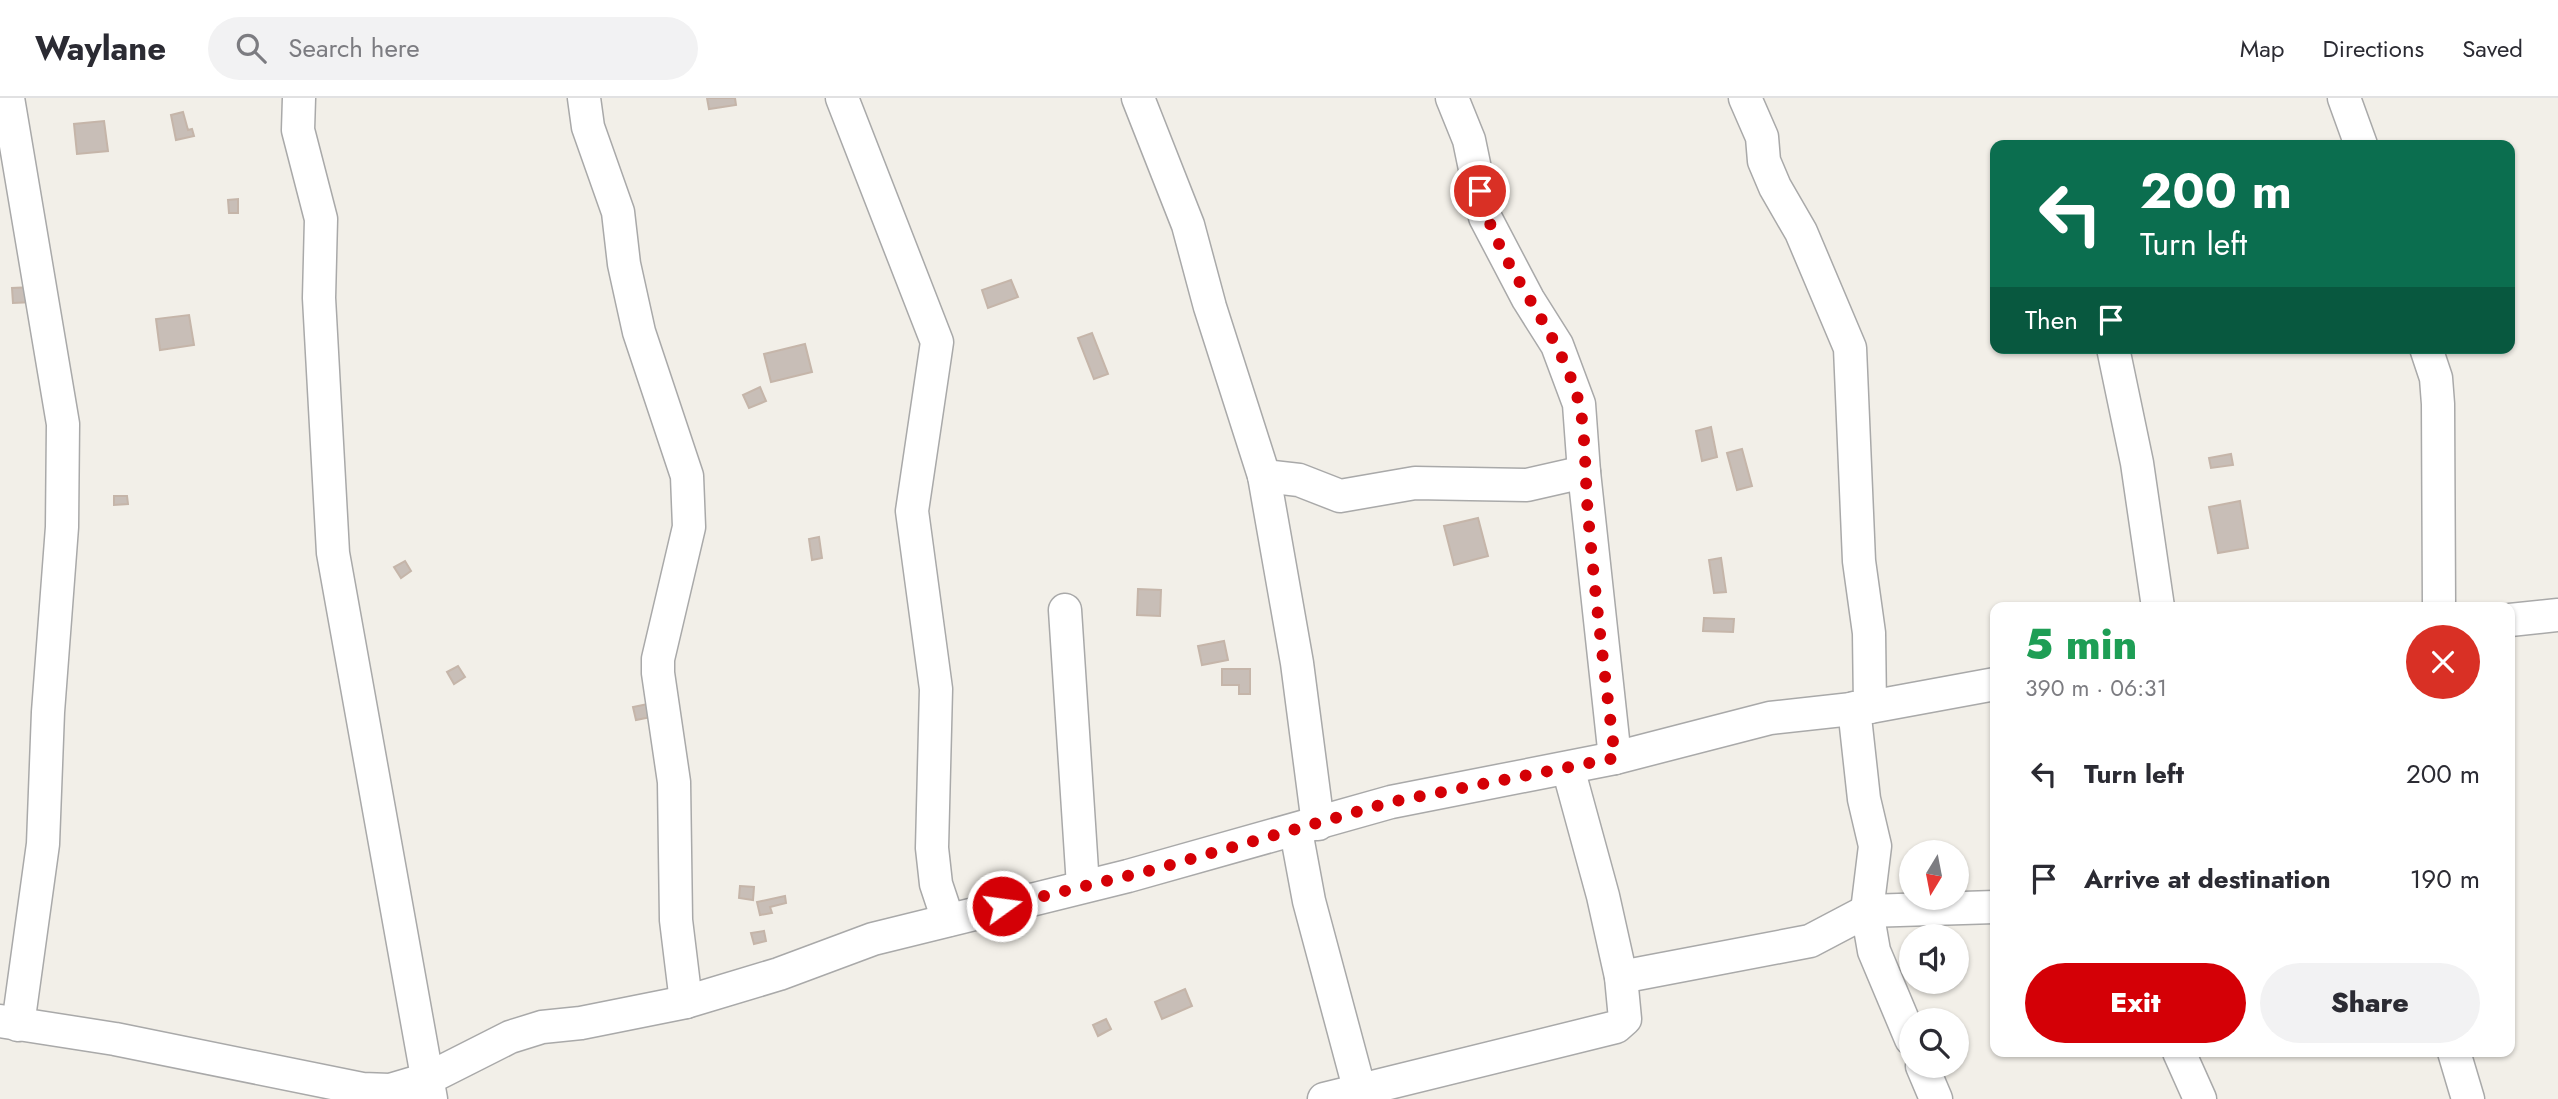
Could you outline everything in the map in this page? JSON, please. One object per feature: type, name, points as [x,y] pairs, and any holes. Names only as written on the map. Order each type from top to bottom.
[{"type":"street","points":[[8,98],[63,424],[62,527],[48,712],[43,844],[9,1023],[115,1039],[362,1089],[429,1089],[510,1037],[542,1027],[581,1023],[686,1002],[779,974],[873,939],[1448,789],[1615,758],[1770,718],[1862,708],[1990,685]]},
{"type":"street","points":[[299,98],[298,130],[321,219],[318,298],[333,553],[429,1089]]},
{"type":"street","points":[[584,98],[588,127],[618,212],[624,264],[639,332],[687,476],[689,527],[658,659],[674,782],[676,920],[686,1002]]},
{"type":"street","points":[[842,98],[937,342],[912,511],[936,689],[932,848],[936,884],[948,920]]},
{"type":"street","points":[[1138,98],[1188,225],[1210,307],[1264,476],[1297,663],[1309,901],[1362,1095]]},
{"type":"street","points":[[1452,98],[1469,140],[1485,217],[1528,299],[1557,345],[1579,404],[1615,758]]},
{"type":"street","points":[[1745,98],[1762,137],[1764,160],[1775,187],[1801,232],[1850,348],[1859,561],[1869,633],[1862,708],[1864,799],[1875,846],[1867,911],[1874,951],[1899,1010]]},
{"type":"street","points":[[2344,98],[2359,140]]},
{"type":"street","points":[[2114,354],[2137,463],[2157,602]]},
{"type":"street","points":[[2428,354],[2436,378],[2438,404],[2439,602]]},
{"type":"street","points":[[1264,476],[1299,480],[1340,496],[1415,483],[1527,485],[1584,472]]},
{"type":"street","points":[[1065,610],[1083,886]]},
{"type":"street","points":[[2515,619],[2558,615]]},
{"type":"street","points":[[1324,1099],[1362,1095],[1616,1027],[1625,1018],[1621,977],[1569,768]]},
{"type":"street","points":[[1621,977],[1810,941],[1867,911],[1990,907]]},
{"type":"street","points":[[2181,1057],[2200,1099]]},
{"type":"street","points":[[2455,1057],[2468,1099]]},
{"type":"street","points":[[1927,1078],[1936,1099]]},
{"type":"building","points":[[707,98],[735,98],[736,105],[709,109]]},
{"type":"building","points":[[183,112],[188,130],[192,129],[194,136],[176,140],[171,115]]},
{"type":"building","points":[[104,121],[108,151],[77,154],[74,124]]},
{"type":"building","points":[[238,199],[238,213],[229,213],[228,200]]},
{"type":"building","points":[[1011,280],[1018,297],[988,308],[982,290]]},
{"type":"building","points":[[33,287],[34,302],[13,303],[12,288]]},
{"type":"building","points":[[189,315],[194,345],[160,350],[156,319]]},
{"type":"building","points":[[1092,333],[1108,374],[1094,379],[1078,338]]},
{"type":"building","points":[[805,344],[812,372],[771,382],[764,354]]},
{"type":"building","points":[[760,387],[766,401],[749,408],[743,395]]},
{"type":"building","points":[[1711,427],[1717,457],[1702,461],[1696,431]]},
{"type":"building","points":[[1742,449],[1752,486],[1737,490],[1727,453]]},
{"type":"building","points":[[2231,454],[2233,465],[2211,468],[2209,458]]},
{"type":"building","points":[[114,496],[127,496],[128,504],[114,505]]},
{"type":"building","points":[[2240,501],[2248,548],[2218,553],[2209,507]]},
{"type":"building","points":[[1478,518],[1488,556],[1454,565],[1444,526]]},
{"type":"building","points":[[819,537],[822,558],[812,560],[809,539]]},
{"type":"building","points":[[1721,558],[1726,592],[1714,593],[1709,560]]},
{"type":"building","points":[[405,561],[411,571],[401,578],[394,567]]},
{"type":"building","points":[[1138,589],[1161,590],[1160,616],[1137,615]]},
{"type":"building","points":[[1704,618],[1734,619],[1733,632],[1703,631]]},
{"type":"building","points":[[1224,641],[1228,660],[1202,665],[1198,646]]},
{"type":"building","points":[[458,666],[465,677],[454,684],[447,672]]},
{"type":"building","points":[[1222,669],[1250,669],[1250,694],[1239,694],[1239,685],[1222,685]]},
{"type":"building","points":[[658,702],[661,715],[636,720],[633,707]]},
{"type":"building","points":[[740,886],[754,887],[753,900],[739,898]]},
{"type":"building","points":[[785,896],[786,903],[770,907],[772,913],[760,915],[757,902]]},
{"type":"building","points":[[764,931],[766,941],[754,944],[751,933]]},
{"type":"building","points":[[1185,989],[1192,1006],[1162,1019],[1155,1002]]},
{"type":"building","points":[[1106,1019],[1111,1029],[1098,1036],[1093,1025]]},
{"type":"route","points":[[1002,906],[1152,870],[1391,802],[1615,758],[1588,520],[1579,404],[1557,345],[1528,299],[1485,217],[1480,191]]}]
